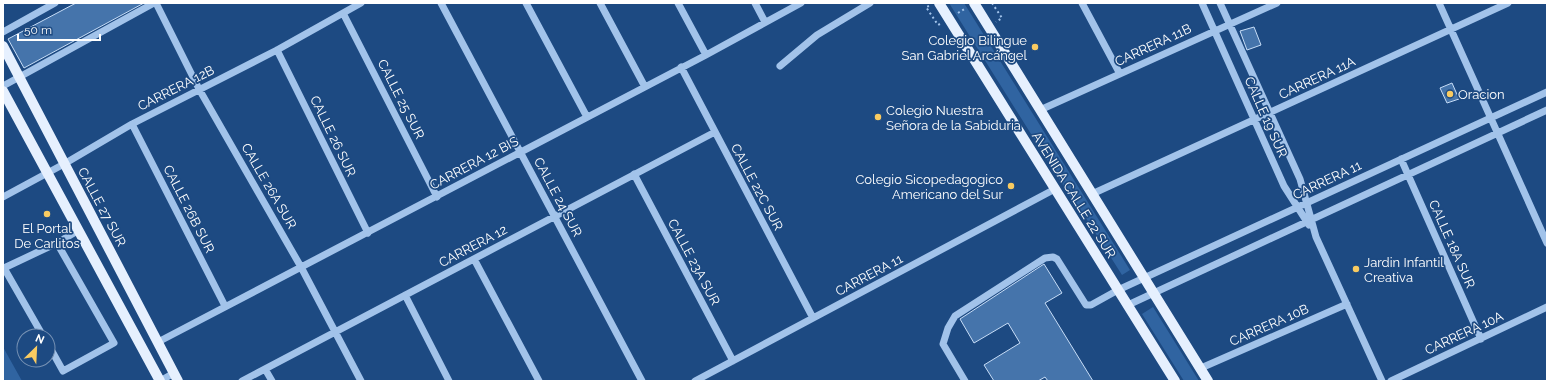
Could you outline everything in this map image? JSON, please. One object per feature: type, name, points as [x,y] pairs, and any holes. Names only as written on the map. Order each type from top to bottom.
[{"type":"main road","name":"AVENIDA CALLE 22 SUR","points":[[939,3],[1175,381]]},
{"type":"main road","name":"AVENIDA CALLE 22 SUR","points":[[974,3],[1208,381]]},
{"type":"main road","name":"CALLE 27 SUR","points":[[3,46],[176,377]]},
{"type":"main road","points":[[3,91],[160,381]]},
{"type":"street","points":[[3,32],[55,3]]},
{"type":"street","points":[[3,86],[155,3]]},
{"type":"street","name":"CALLE 26A SUR","points":[[155,3],[199,89],[301,268],[361,381]]},
{"type":"street","name":"CARRERA 12B","points":[[3,197],[64,164],[132,124],[277,50],[361,3]]},
{"type":"street","name":"CALLE 24 SUR","points":[[441,3],[642,381]]},
{"type":"street","points":[[526,3],[587,118]]},
{"type":"street","points":[[600,3],[645,87]]},
{"type":"street","points":[[678,3],[706,55]]},
{"type":"street","points":[[755,3],[765,22]]},
{"type":"street","name":"CARRERA 12 BIS","points":[[158,342],[587,118],[801,3]]},
{"type":"street","points":[[780,66],[817,35],[870,3]]},
{"type":"street","points":[[1082,3],[1120,74]]},
{"type":"street","name":"CALLE 19 SUR","points":[[1202,3],[1284,186],[1309,221]]},
{"type":"street","name":"CALLE 19 SUR","points":[[1220,3],[1300,179],[1309,221],[1382,381]]},
{"type":"street","name":"CARRERA 11B","points":[[1040,110],[1214,30],[1277,3]]},
{"type":"street","points":[[1439,3],[1547,243]]},
{"type":"street","name":"CARRERA 11A","points":[[1092,194],[1508,3]]},
{"type":"street","name":"CALLE 25 SUR","points":[[343,13],[437,197]]},
{"type":"street","name":"CALLE 26 SUR","points":[[277,50],[368,233]]},
{"type":"street","name":"CALLE 22C SUR","points":[[681,67],[813,318]]},
{"type":"street","name":"CARRERA 11","points":[[965,381],[943,344],[948,328],[955,316],[1045,258],[1053,257],[1057,259],[1086,305],[1097,303],[1118,290],[1547,92]]},
{"type":"street","points":[[1128,306],[1547,110]]},
{"type":"street","name":"CALLE 26B SUR","points":[[132,124],[225,306]]},
{"type":"street","name":"CARRERA 12","points":[[242,381],[715,132]]},
{"type":"street","name":"CALLE 18A SUR","points":[[1401,160],[1481,339]]},
{"type":"street","name":"CALLE 23A SUR","points":[[634,174],[733,361]]},
{"type":"street","name":"CARRERA 11","points":[[695,381],[1055,189]]},
{"type":"street","points":[[38,328],[4,268],[57,243],[79,230]]},
{"type":"street","points":[[56,358],[64,371],[114,343],[57,243]]},
{"type":"street","points":[[474,259],[539,381]]},
{"type":"street","points":[[405,295],[450,381]]},
{"type":"street","name":"CARRERA 10B","points":[[1201,368],[1347,304]]},
{"type":"street","name":"CARRERA 10A","points":[[1391,381],[1547,307]]},
{"type":"street","points":[[265,368],[272,381]]},
{"type":"street","points":[[160,381],[176,377]]},
{"type":"path","points":[[992,3],[1002,18]]},
{"type":"path","points":[[926,8],[938,26]]},
{"type":"shaded area","points":[[949,3],[964,3],[1130,270],[1122,275],[1084,215],[1073,201]]},
{"type":"shaded area","points":[[1153,307],[1199,381],[1184,381],[1142,314]]},
{"type":"shaded area","points":[[3,347],[22,381],[3,381]]},
{"type":"building","points":[[76,3],[144,3],[24,68],[8,39]]},
{"type":"building","points":[[1254,27],[1261,45],[1247,50],[1240,31]]},
{"type":"building","name":"Oracion","points":[[1452,83],[1459,99],[1447,103],[1440,88]]},
{"type":"building","points":[[1044,264],[1062,293],[1045,303],[1093,381],[1048,381],[1045,377],[1038,381],[994,381],[984,365],[1020,343],[1008,323],[974,343],[960,319]]},
{"type":"place","name":"Colegio Bilingue San Gabriel Arcángel","points":[[1035,47]]},
{"type":"place","name":"Oracion","points":[[1450,94]]},
{"type":"place","name":"Colegio Nuestra Señora de la Sabiduria","points":[[878,117]]},
{"type":"place","name":"Colegio Sicopedagogico Americano del Sur","points":[[1011,186]]},
{"type":"place","name":"El Portal De Carlitos","points":[[47,214]]},
{"type":"place","name":"Jardin Infantil Creativa","points":[[1356,269]]}]
